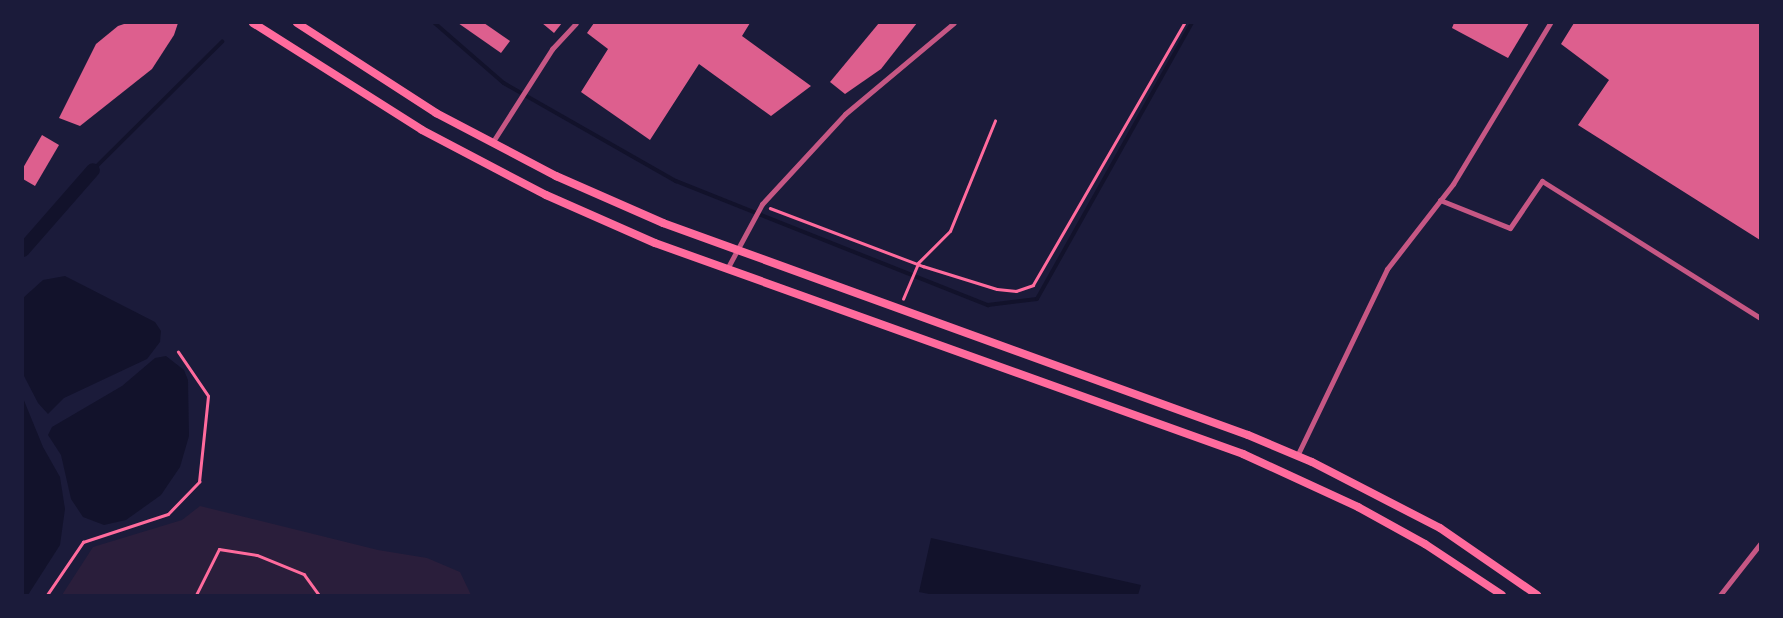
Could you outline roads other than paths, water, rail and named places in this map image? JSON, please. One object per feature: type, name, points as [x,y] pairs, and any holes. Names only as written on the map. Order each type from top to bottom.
[{"type":"main road","points":[[253,23],[422,130],[546,195],[655,243],[1243,454],[1358,507],[1424,544],[1502,595]]},
{"type":"main road","points":[[297,23],[412,99],[556,176],[663,223],[1297,456],[1440,528],[1537,595]]},
{"type":"street","points":[[492,143],[552,49],[576,23]]},
{"type":"street","points":[[726,269],[762,204],[845,114],[954,23]]},
{"type":"street","points":[[1297,456],[1387,269],[1440,200],[1550,23]]},
{"type":"street","points":[[1440,200],[1510,228],[1542,181],[1760,318]]},
{"type":"street","points":[[1720,595],[1760,544]]},
{"type":"waterway","points":[[435,23],[504,83],[676,181],[988,305],[1037,299],[1192,23]]},
{"type":"waterway","points":[[93,170],[222,42]]},
{"type":"waterway","points":[[23,250],[93,170]]}]
